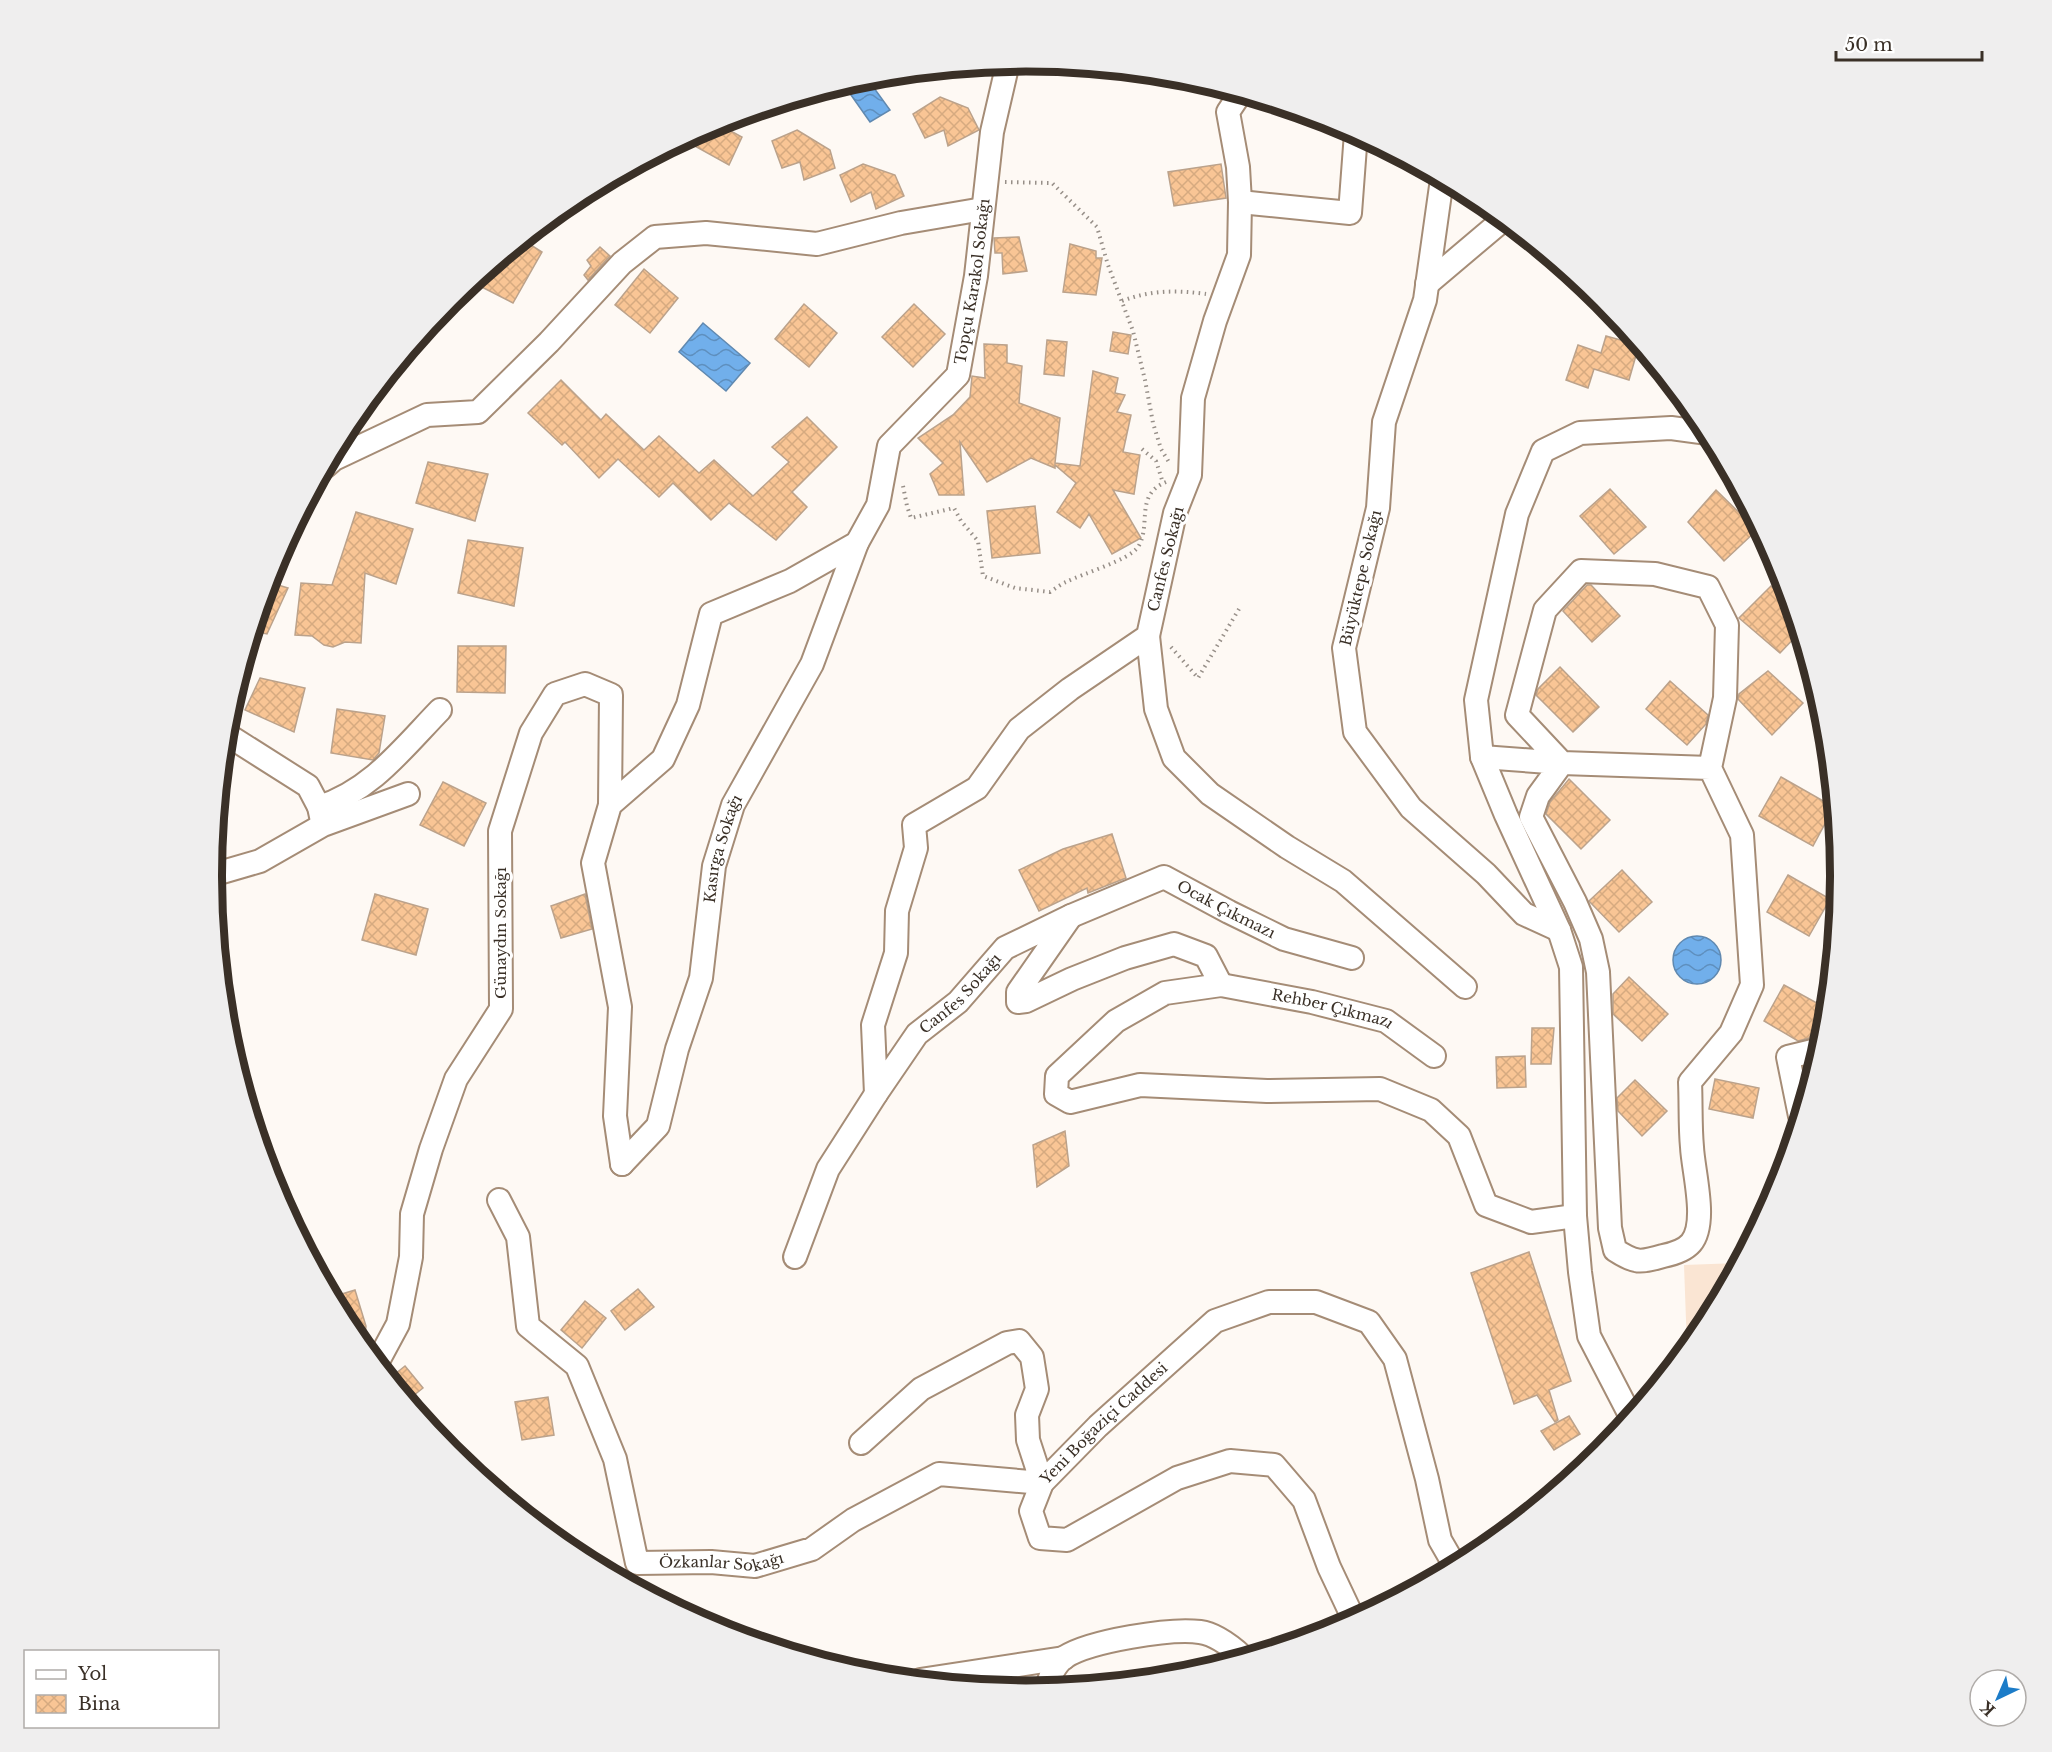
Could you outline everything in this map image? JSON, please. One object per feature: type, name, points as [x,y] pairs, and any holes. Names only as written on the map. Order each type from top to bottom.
[{"type":"street","name":"Topçu Karakol Sokağı","points":[[856,543],[878,504],[889,446],[958,375],[976,276],[992,132],[1006,73]]},
{"type":"street","name":"Canfes Sokağı","points":[[1236,100],[1228,112],[1238,167],[1239,255],[1193,398],[1190,475],[1175,513],[1149,630],[1156,709],[1174,758],[1210,794],[1287,847],[1343,881],[1465,987]]},
{"type":"street","points":[[1240,202],[1350,213],[1355,143]]},
{"type":"street","name":"Büyüktepe Sokağı","points":[[1441,188],[1425,300],[1384,422],[1378,508],[1344,648],[1355,732],[1411,808],[1486,874],[1524,914],[1559,930]]},
{"type":"street","points":[[341,456],[427,415],[478,412],[549,342],[622,263],[655,237],[705,233],[817,244],[901,223],[983,209]]},
{"type":"street","points":[[1427,284],[1497,225]]},
{"type":"street","points":[[1627,1409],[1589,1336],[1575,1216],[1571,967],[1559,930],[1482,757],[1476,700],[1517,514],[1543,452],[1580,432],[1671,428],[1696,431]]},
{"type":"street","points":[[610,805],[663,759],[688,705],[711,614],[790,581],[856,543]]},
{"type":"street","name":"Kasırga Sokağı","points":[[610,805],[593,863],[620,1007],[615,1116],[622,1164],[658,1126],[677,1049],[701,978],[714,866],[733,805],[812,664],[856,543]]},
{"type":"street","points":[[1581,571],[1655,574],[1708,587],[1726,625],[1725,698],[1710,768],[1742,835],[1752,985],[1731,1033],[1690,1082],[1692,1149],[1698,1191],[1699,1223],[1692,1242],[1679,1252],[1650,1260],[1632,1261],[1615,1250],[1610,1228],[1598,972],[1591,939],[1575,902],[1531,817],[1538,796],[1562,763],[1517,714],[1545,610],[1581,571]]},
{"type":"street","points":[[876,1094],[873,1025],[896,953],[897,911],[916,848],[914,825],[977,788],[1019,729],[1149,630]]},
{"type":"street","name":"Günaydın Sokağı","points":[[382,1357],[398,1324],[411,1257],[412,1214],[431,1149],[456,1079],[501,1008],[500,831],[531,733],[555,694],[585,684],[611,695],[610,805]]},
{"type":"street","points":[[222,872],[260,861],[373,780],[440,710]]},
{"type":"street","points":[[234,739],[308,786],[321,816]]},
{"type":"street","points":[[1482,757],[1562,763],[1710,768]]},
{"type":"street","points":[[321,816],[408,794]]},
{"type":"street","name":"Ocak Çıkmazı","points":[[1071,916],[1090,910],[1164,877],[1284,939],[1352,958]]},
{"type":"street","name":"Canfes Sokağı","points":[[795,1257],[828,1169],[917,1034],[958,1002],[1005,948],[1071,916]]},
{"type":"street","points":[[1071,916],[1018,992],[1018,1002],[1026,1001],[1072,979],[1125,958],[1174,944],[1206,956],[1221,986],[1165,993],[1116,1021],[1057,1076],[1056,1094],[1071,1102],[1140,1085],[1267,1091],[1380,1089],[1431,1110],[1459,1136],[1486,1205],[1531,1222],[1575,1216]]},
{"type":"street","name":"Rehber Çıkmazı","points":[[1221,986],[1312,1002],[1386,1021],[1434,1056]]},
{"type":"street","points":[[1797,1102],[1788,1057],[1811,1052]]},
{"type":"street","name":"Özkanlar Sokağı","points":[[499,1200],[518,1237],[528,1326],[577,1366],[615,1459],[633,1573],[711,1562],[755,1566],[812,1549],[853,1520],[939,1474],[1042,1483]]},
{"type":"street","name":"Yeni Boğaziçi Caddesi","points":[[1350,1612],[1329,1567],[1304,1500],[1274,1465],[1230,1461],[1177,1478],[1067,1540],[1040,1538],[1031,1511],[1042,1483],[1098,1426],[1215,1321],[1269,1302],[1316,1302],[1369,1322],[1395,1359],[1427,1479],[1440,1540],[1451,1558]]},
{"type":"street","points":[[861,1443],[921,1389],[1007,1343],[1019,1341],[1032,1357],[1037,1389],[1027,1415],[1028,1440],[1042,1483]]},
{"type":"street","points":[[949,1676],[1064,1658],[1108,1641],[1157,1634],[1202,1632],[1228,1644],[1237,1652]]},
{"type":"street","points":[[1050,1679],[1052,1672],[1064,1658]]},
{"type":"path","points":[[986,181],[1053,183],[1097,227],[1108,265],[1133,331],[1161,449],[1175,472],[1190,475]]},
{"type":"path","points":[[1122,301],[1134,296],[1176,290],[1224,296]]},
{"type":"path","points":[[1143,449],[1156,461],[1163,483]]},
{"type":"path","points":[[901,475],[911,518],[954,508],[961,521],[978,541],[983,576],[1015,588],[1050,592],[1064,582],[1136,550],[1143,538],[1143,530]]},
{"type":"path","points":[[1149,630],[1198,678],[1239,609]]},
{"type":"shaded area","points":[[1730,1263],[1687,1334],[1684,1265]]},
{"type":"water","points":[[873,86],[890,110],[870,122],[849,92]]},
{"type":"water","points":[[703,323],[750,363],[726,391],[679,352]]},
{"type":"water","points":[[1692,936],[1702,936],[1714,943],[1721,955],[1721,965],[1714,977],[1702,984],[1692,984],[1677,973],[1673,965],[1673,955],[1684,940]]},
{"type":"building","points":[[940,97],[968,108],[979,130],[948,146],[944,130],[925,138],[913,114]]},
{"type":"building","points":[[728,129],[742,137],[729,165],[692,145]]},
{"type":"building","points":[[797,130],[830,150],[835,168],[804,180],[800,162],[782,168],[772,141]]},
{"type":"building","points":[[863,164],[895,175],[904,196],[876,209],[871,192],[851,202],[840,175]]},
{"type":"building","points":[[1221,164],[1226,198],[1174,206],[1168,172]]},
{"type":"building","points":[[1019,237],[1027,271],[1003,274],[1002,253],[995,253],[994,238]]},
{"type":"building","points":[[530,244],[542,252],[513,303],[480,286]]},
{"type":"building","points":[[1070,244],[1096,251],[1096,258],[1102,258],[1096,295],[1063,292]]},
{"type":"building","points":[[600,247],[610,256],[588,280],[584,275],[591,266],[587,260]]},
{"type":"building","points":[[644,269],[678,298],[650,333],[615,305]]},
{"type":"building","points":[[804,304],[837,333],[809,367],[775,339]]},
{"type":"building","points":[[914,304],[945,334],[913,367],[882,337]]},
{"type":"building","points":[[1113,332],[1131,335],[1128,354],[1110,351]]},
{"type":"building","points":[[1606,336],[1626,341],[1636,354],[1629,380],[1594,369],[1588,388],[1566,380],[1578,345],[1601,353]]},
{"type":"building","points":[[1047,340],[1067,342],[1064,376],[1044,374]]},
{"type":"building","points":[[984,344],[1007,345],[1007,363],[1022,366],[1019,403],[1060,418],[1055,463],[1080,466],[1093,371],[1118,378],[1115,393],[1125,395],[1117,412],[1131,415],[1123,452],[1140,455],[1134,494],[1113,490],[1141,538],[1112,554],[1089,514],[1080,528],[1057,512],[1076,483],[1055,465],[1055,468],[1031,458],[987,482],[960,442],[964,495],[939,495],[930,474],[943,463],[918,438],[953,415],[970,397],[972,376],[985,378]]},
{"type":"building","points":[[561,380],[601,420],[606,414],[644,450],[659,436],[699,473],[714,460],[753,496],[789,462],[772,447],[807,417],[837,447],[792,492],[807,507],[776,540],[729,503],[711,520],[673,483],[659,497],[618,459],[599,478],[565,442],[562,445],[528,413]]},
{"type":"building","points":[[428,462],[488,474],[475,521],[416,503]]},
{"type":"building","points":[[1610,489],[1646,527],[1614,554],[1580,516]]},
{"type":"building","points":[[1716,490],[1747,520],[1753,534],[1724,561],[1688,522]]},
{"type":"building","points":[[1035,506],[1040,553],[992,558],[987,511]]},
{"type":"building","points":[[356,512],[413,529],[396,584],[365,573],[361,643],[345,642],[333,647],[324,645],[312,636],[295,635],[301,583],[332,585]]},
{"type":"building","points":[[468,540],[523,548],[514,606],[458,593]]},
{"type":"building","points":[[277,585],[288,588],[267,634],[260,633]]},
{"type":"building","points":[[1587,585],[1591,585],[1620,616],[1592,642],[1563,611]]},
{"type":"building","points":[[1771,586],[1778,593],[1794,639],[1780,653],[1739,618]]},
{"type":"building","points":[[458,646],[506,646],[505,693],[457,692]]},
{"type":"building","points":[[1560,667],[1599,707],[1573,732],[1536,695],[1538,689]]},
{"type":"building","points":[[1768,671],[1803,703],[1772,735],[1738,699],[1739,694]]},
{"type":"building","points":[[260,678],[305,688],[294,732],[245,710]]},
{"type":"building","points":[[1670,681],[1708,715],[1706,724],[1687,745],[1646,709]]},
{"type":"building","points":[[337,709],[385,716],[379,753],[373,760],[331,753]]},
{"type":"building","points":[[1781,777],[1826,802],[1828,819],[1813,846],[1759,816]]},
{"type":"building","points":[[1569,779],[1610,820],[1581,849],[1546,814],[1550,802]]},
{"type":"building","points":[[443,782],[486,803],[464,846],[420,825]]},
{"type":"building","points":[[1112,834],[1126,878],[1088,893],[1087,888],[1039,911],[1019,870],[1063,849]]},
{"type":"building","points":[[1622,870],[1652,902],[1619,932],[1589,901]]},
{"type":"building","points":[[1788,875],[1829,899],[1809,936],[1767,912]]},
{"type":"building","points":[[375,894],[428,909],[416,955],[362,940]]},
{"type":"building","points":[[585,894],[592,929],[561,938],[551,906]]},
{"type":"building","points":[[1629,977],[1668,1014],[1642,1041],[1613,1014],[1613,994]]},
{"type":"building","points":[[1784,985],[1819,1004],[1816,1025],[1809,1038],[1798,1041],[1764,1021]]},
{"type":"building","points":[[1532,1028],[1554,1028],[1551,1064],[1531,1064]]},
{"type":"building","points":[[1525,1056],[1526,1087],[1497,1088],[1496,1057]]},
{"type":"building","points":[[1715,1079],[1759,1088],[1753,1118],[1709,1109]]},
{"type":"building","points":[[1635,1080],[1667,1111],[1642,1136],[1618,1111],[1617,1098]]},
{"type":"building","points":[[1065,1131],[1069,1166],[1037,1187],[1033,1145]]},
{"type":"building","points":[[1529,1252],[1571,1381],[1549,1390],[1558,1420],[1555,1422],[1537,1395],[1514,1404],[1471,1273]]},
{"type":"building","points":[[638,1289],[654,1307],[625,1330],[611,1311]]},
{"type":"building","points":[[355,1290],[366,1326],[365,1334],[357,1323],[340,1295]]},
{"type":"building","points":[[585,1301],[606,1318],[582,1348],[561,1330]]},
{"type":"building","points":[[405,1366],[423,1388],[413,1396],[395,1374]]},
{"type":"building","points":[[548,1397],[554,1435],[522,1440],[515,1402]]},
{"type":"building","points":[[1569,1416],[1580,1434],[1554,1450],[1541,1431]]}]
